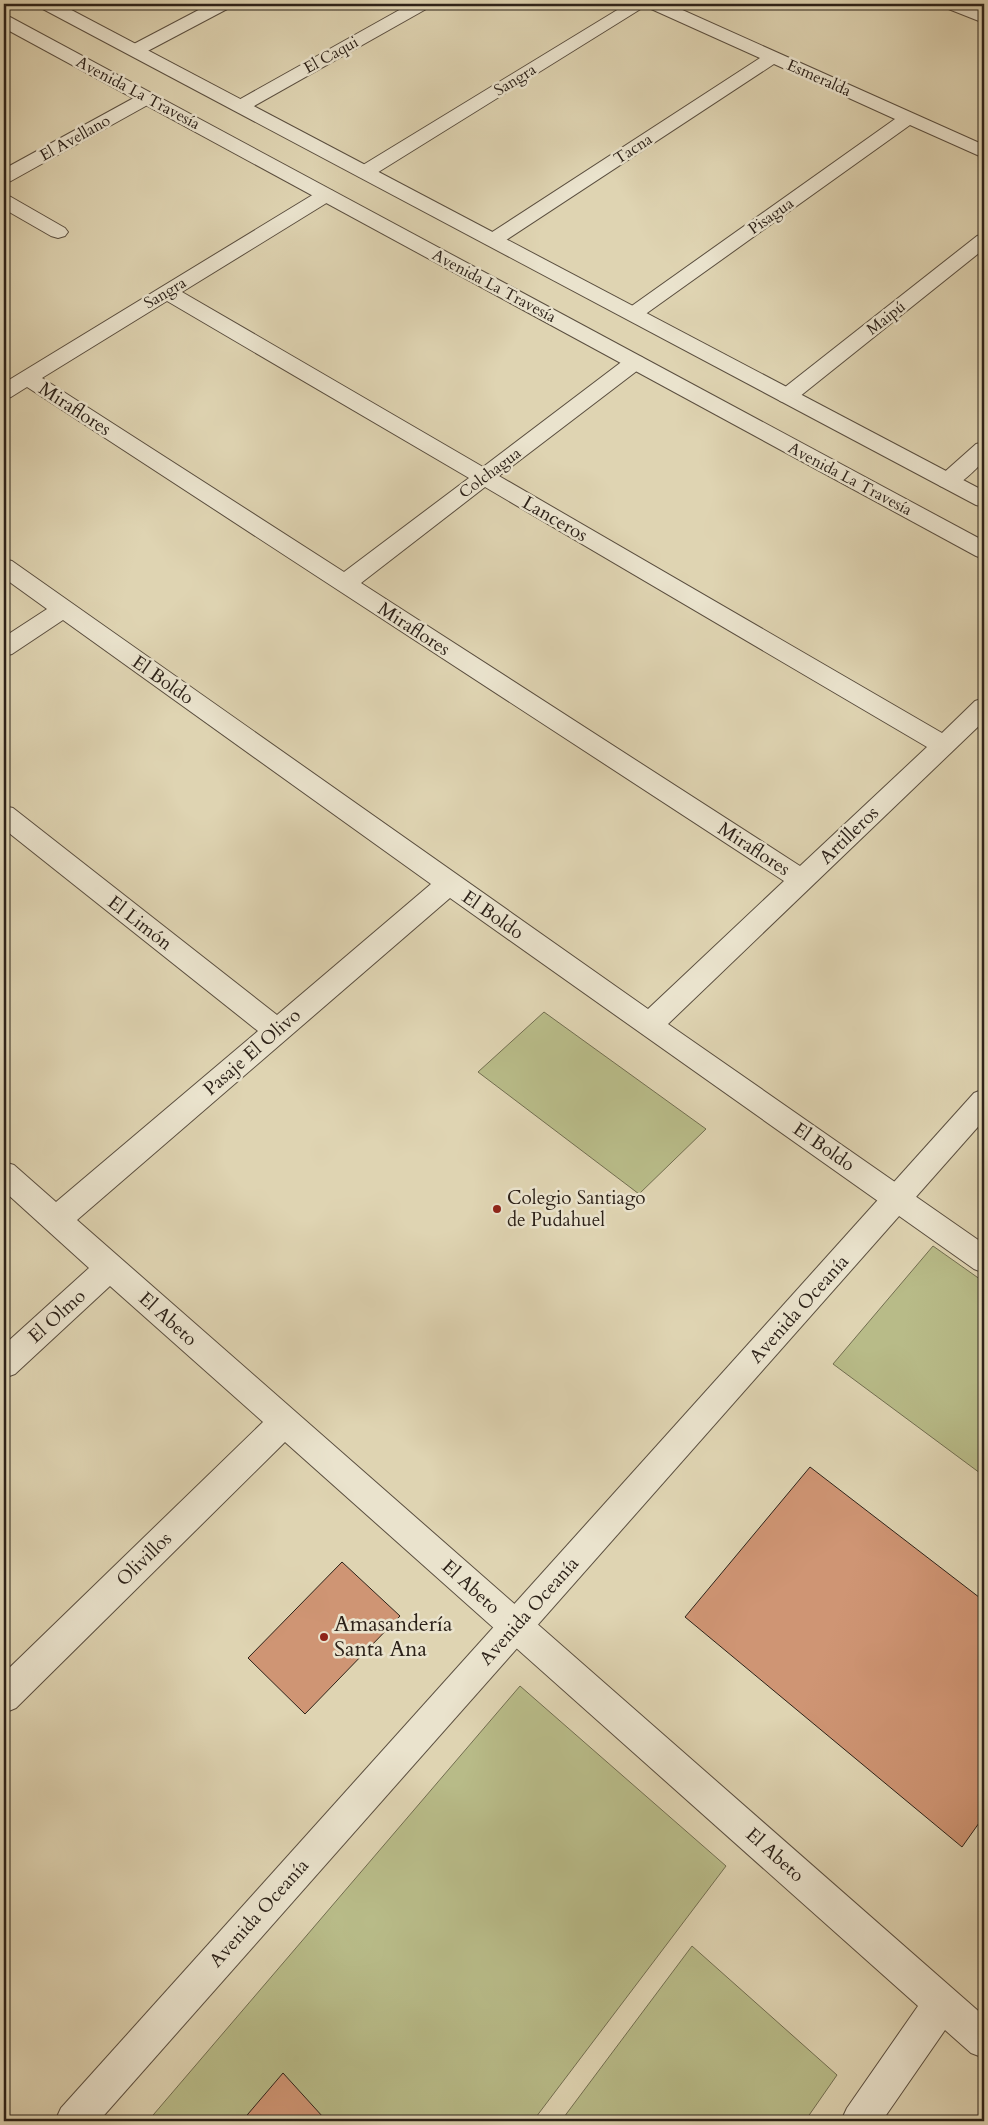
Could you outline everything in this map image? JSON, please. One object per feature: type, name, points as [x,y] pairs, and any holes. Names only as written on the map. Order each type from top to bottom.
[{"type":"street","name":"Avenida La Travesía","points":[[47,4],[984,500]]},
{"type":"street","points":[[136,50],[223,4]]},
{"type":"street","name":"El Caqui","points":[[241,106],[422,4]]},
{"type":"street","name":"Sangra","points":[[365,172],[639,4]]},
{"type":"street","name":"Esmeralda","points":[[654,4],[984,152]]},
{"type":"street","points":[[952,4],[984,18]]},
{"type":"street","name":"Avenida La Travesía","points":[[4,21],[984,551]]},
{"type":"street","name":"Tacna","points":[[493,240],[773,57]]},
{"type":"street","name":"El Avellano","points":[[4,178],[147,98]]},
{"type":"street","name":"Pisagua","points":[[633,314],[908,118]]},
{"type":"street","name":"Sangra","points":[[4,392],[326,195]]},
{"type":"street","points":[[4,201],[58,232]]},
{"type":"street","name":"Maipú","points":[[787,396],[984,240]]},
{"type":"street","name":"Lanceros","points":[[167,292],[944,745]]},
{"type":"street","name":"Colchagua","points":[[344,584],[635,362]]},
{"type":"street","name":"Miraflores","points":[[27,378],[802,880]]},
{"type":"street","points":[[948,481],[984,449]]},
{"type":"street","name":"El Boldo","points":[[4,567],[449,884],[984,1260]]},
{"type":"street","points":[[4,648],[63,609]]},
{"type":"street","name":"Artilleros","points":[[649,1025],[984,706]]},
{"type":"street","name":"El Limón","points":[[4,815],[277,1031]]},
{"type":"street","name":"Pasaje El Olivo","points":[[56,1220],[449,884]]},
{"type":"street","name":"Avenida Oceanía","points":[[74,2121],[984,1101]]},
{"type":"street","name":"El Abeto","points":[[4,1174],[984,2040]]},
{"type":"street","name":"El Olmo","points":[[4,1364],[110,1268]]},
{"type":"street","name":"Olivillos","points":[[4,1696],[284,1422]]},
{"type":"street","points":[[860,2121],[942,2003]]},
{"type":"green space","points":[[544,1012],[706,1129],[639,1194],[478,1072]]},
{"type":"green space","points":[[933,1246],[984,1282],[984,1476],[833,1364]]},
{"type":"green space","points":[[520,1686],[726,1866],[533,2121],[148,2121]]},
{"type":"green space","points":[[692,1946],[837,2075],[805,2121],[561,2121]]},
{"type":"building","points":[[810,1467],[984,1601],[984,1816],[962,1847],[685,1617]]},
{"type":"building","name":"Amasandería Santa Ana","points":[[342,1562],[400,1616],[305,1714],[248,1658]]},
{"type":"building","points":[[283,2073],[323,2117],[320,2121],[242,2121]]},
{"type":"place","name":"Colegio Santiago de Pudahuel","points":[[497,1209]]},
{"type":"place","name":"Amasandería Santa Ana","points":[[324,1637]]}]
